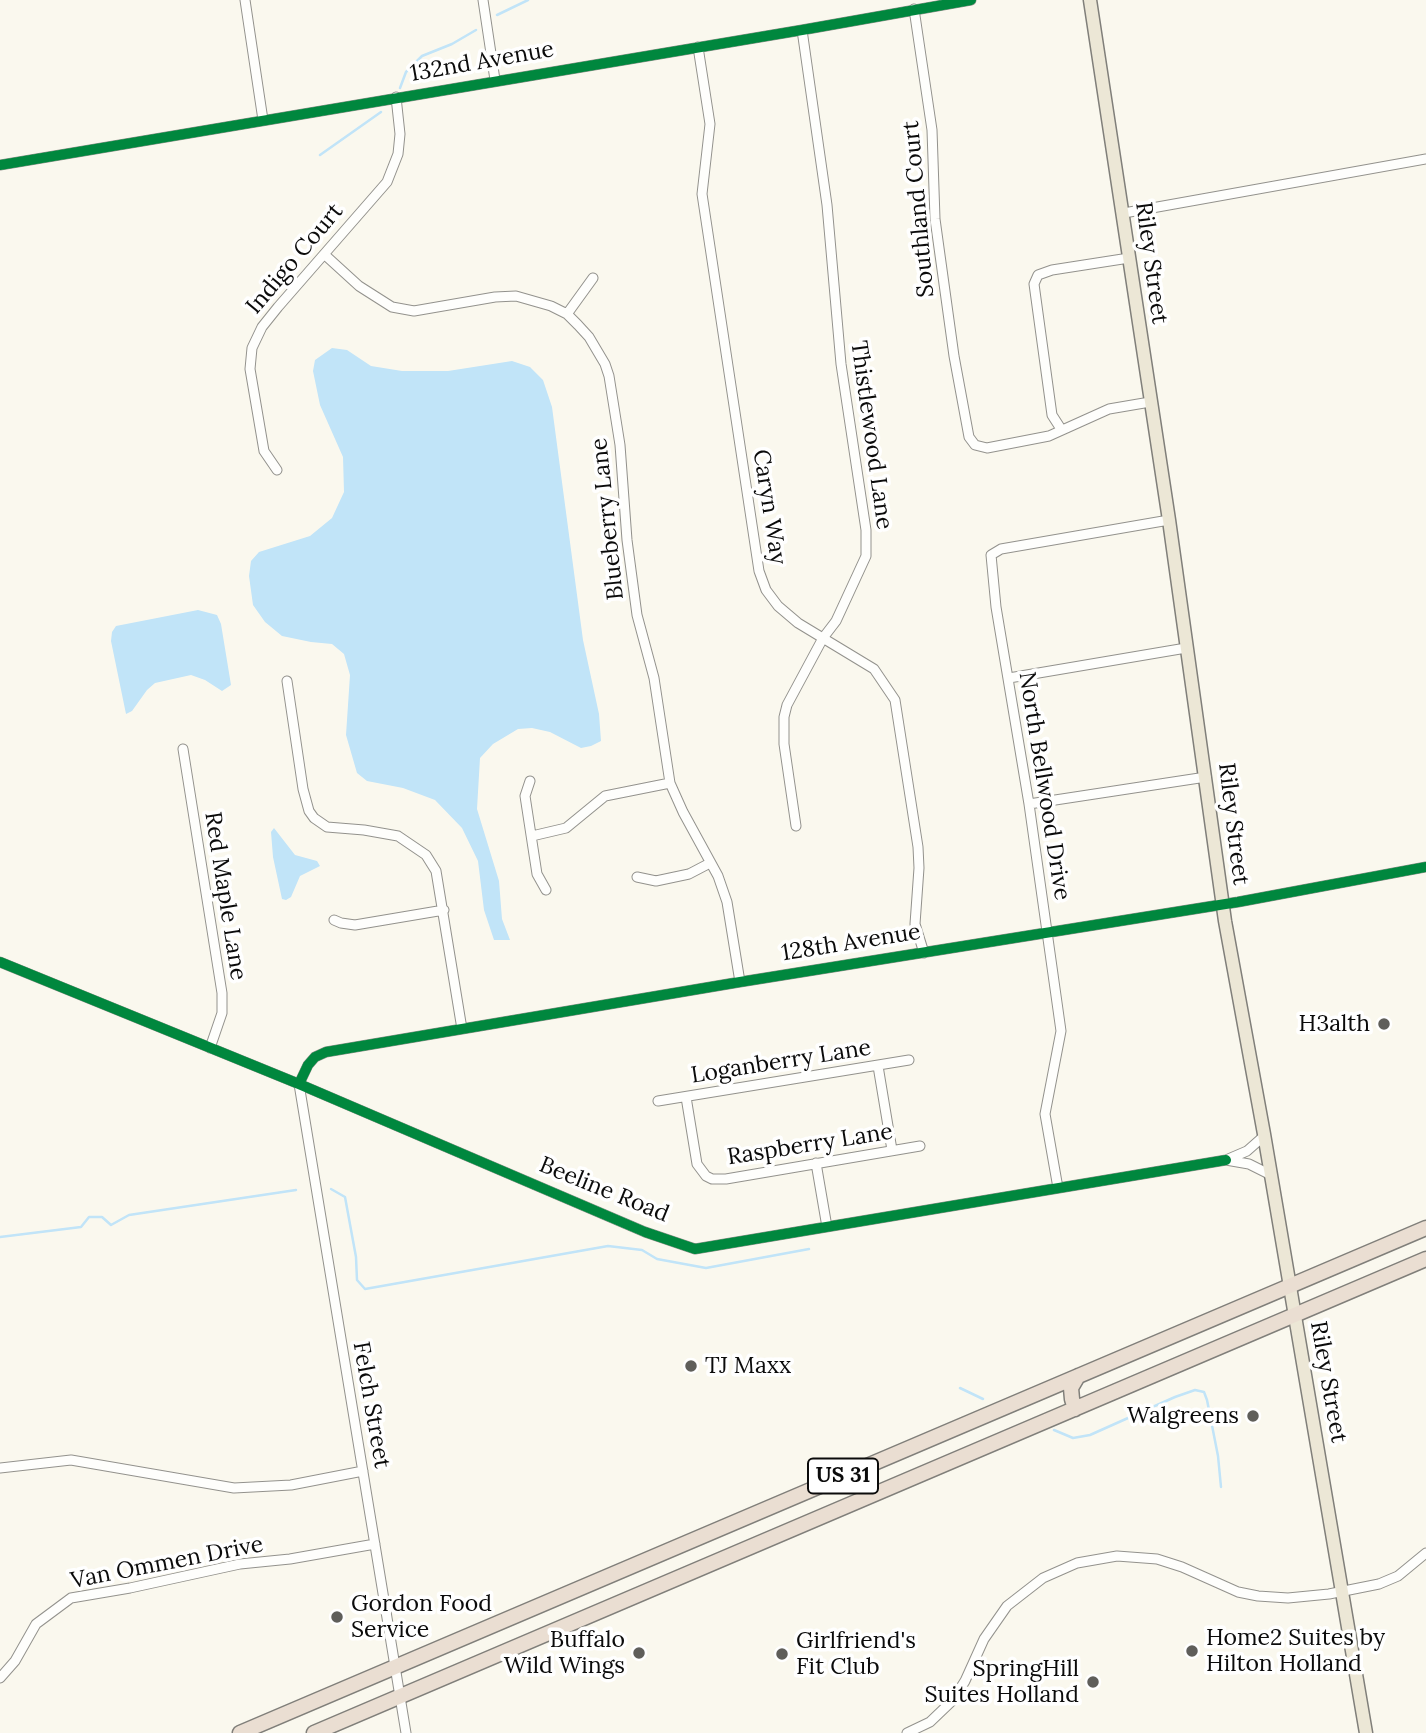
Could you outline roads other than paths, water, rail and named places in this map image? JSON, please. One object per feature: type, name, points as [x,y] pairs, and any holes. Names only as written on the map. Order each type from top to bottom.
[{"type":"highway","name":"US 31","points":[[240,1733],[1426,1228]]},
{"type":"highway","name":"US 31","points":[[314,1733],[1426,1259]]},
{"type":"highway","points":[[1076,1409],[1071,1388],[1078,1376]]},
{"type":"highway","points":[[607,1608],[613,1592],[608,1576]]},
{"type":"main road","name":"Riley Street","points":[[1090,0],[1169,520],[1222,904],[1366,1733]]},
{"type":"street","points":[[245,0],[263,120]]},
{"type":"street","points":[[482,0],[495,80]]},
{"type":"street","name":"132nd Avenue","points":[[0,164],[971,0]]},
{"type":"street","name":"Southland Court","points":[[914,9],[932,130],[935,219],[969,437],[975,445],[987,448],[1049,436],[1061,429]]},
{"type":"street","name":"Thistlewood Lane","points":[[796,826],[786,758],[784,717],[823,638],[836,621],[866,556],[866,530],[841,364],[827,205],[802,30]]},
{"type":"street","name":"Caryn Way","points":[[698,47],[710,124],[702,194],[753,548],[766,590],[772,598],[798,623],[874,669],[895,700],[918,847],[915,924],[923,953]]},
{"type":"street","name":"132nd Avenue","points":[[396,97],[398,121]]},
{"type":"street","name":"Indigo Court","points":[[277,470],[264,451],[250,369],[252,348],[262,327],[278,307],[387,182],[398,154],[398,121]]},
{"type":"street","points":[[1124,213],[1426,159]]},
{"type":"street","name":"Blueberry Lane","points":[[325,255],[359,286],[392,307],[414,311],[516,296],[551,306],[567,314],[589,337],[606,364],[624,477],[627,540],[637,615],[654,678],[670,783],[727,902],[740,982]]},
{"type":"street","points":[[1129,258],[1052,270],[1038,275],[1034,284],[1052,415],[1061,429],[1110,409],[1150,402]]},
{"type":"street","points":[[567,314],[593,278]]},
{"type":"street","name":"North Bellwood Drive","points":[[1058,1188],[1045,1114],[1061,1031],[1029,804],[996,607],[991,555],[1001,549],[1169,520]]},
{"type":"street","points":[[1009,678],[1186,648]]},
{"type":"street","points":[[287,681],[303,789],[309,811],[314,818],[327,827],[392,834],[426,855],[436,872],[462,1029]]},
{"type":"street","name":"Red Maple Lane","points":[[183,749],[222,993],[222,1013],[210,1048]]},
{"type":"street","points":[[1029,804],[1206,778]]},
{"type":"street","points":[[530,781],[525,796],[537,874],[546,890]]},
{"type":"street","points":[[531,836],[566,828],[605,796],[670,783]]},
{"type":"street","points":[[637,877],[656,881],[678,877],[710,863]]},
{"type":"street","name":"128th Avenue","points":[[299,1084],[308,1065],[326,1052],[1222,904],[1426,867]]},
{"type":"street","points":[[334,920],[355,925],[444,910]]},
{"type":"street","name":"Beeline Road","points":[[0,962],[299,1084],[645,1232],[695,1249],[1226,1160],[1247,1151],[1264,1136]]},
{"type":"street","name":"Loganberry Lane","points":[[658,1101],[909,1060]]},
{"type":"street","points":[[878,1066],[892,1150]]},
{"type":"street","name":"Felch Street","points":[[299,1084],[407,1733]]},
{"type":"street","name":"Raspberry Lane","points":[[686,1097],[694,1157],[706,1176],[726,1179],[920,1146]]},
{"type":"street","name":"Beeline Road","points":[[1226,1160],[1250,1164],[1271,1175]]},
{"type":"street","points":[[816,1163],[827,1227]]},
{"type":"street","points":[[0,1468],[71,1460],[234,1488],[291,1485],[363,1471]]},
{"type":"street","name":"Van Ommen Drive","points":[[0,1678],[15,1661],[36,1624],[71,1598],[240,1564],[290,1559],[375,1544]]},
{"type":"street","points":[[907,1733],[930,1722],[953,1700],[984,1639],[1007,1606],[1043,1578],[1077,1563],[1117,1556],[1157,1559],[1182,1567],[1227,1588],[1268,1598],[1298,1598],[1379,1584],[1398,1577],[1426,1553]]},
{"type":"water","points":[[332,348],[347,350],[371,366],[402,371],[448,371],[512,361],[530,367],[543,380],[552,407],[583,640],[599,714],[601,741],[581,748],[550,732],[532,728],[518,729],[493,744],[480,758],[477,809],[499,881],[502,919],[510,940],[494,940],[484,910],[478,861],[462,828],[435,800],[403,788],[367,781],[357,773],[346,735],[350,675],[344,654],[332,644],[282,636],[265,622],[253,605],[249,576],[251,561],[259,552],[310,536],[332,518],[344,492],[343,457],[320,405],[313,371],[315,360]]},
{"type":"water","points":[[198,610],[217,615],[221,624],[231,685],[222,691],[191,675],[155,683],[132,711],[126,714],[111,641],[116,626]]},
{"type":"water","points":[[274,828],[295,855],[317,861],[320,866],[300,876],[291,897],[286,900],[282,899],[273,857],[271,832]]},
{"type":"waterway","points":[[497,15],[528,0]]},
{"type":"waterway","points":[[400,88],[406,72],[422,56],[452,44],[476,30]]},
{"type":"waterway","points":[[320,155],[381,112]]},
{"type":"waterway","points":[[331,1189],[345,1197],[356,1257],[357,1280],[365,1289],[608,1246],[642,1250],[657,1259],[706,1268],[809,1249]]},
{"type":"waterway","points":[[0,1237],[81,1227],[89,1217],[102,1217],[111,1225],[129,1215],[296,1190]]},
{"type":"waterway","points":[[960,1388],[983,1399]]},
{"type":"waterway","points":[[1054,1430],[1073,1438],[1090,1435],[1175,1397],[1195,1390],[1204,1392],[1218,1456],[1221,1487]]},
{"type":"place","name":"H3alth","points":[[1384,1024]]},
{"type":"place","name":"TJ Maxx","points":[[691,1366]]},
{"type":"place","name":"Walgreens","points":[[1253,1416]]},
{"type":"place","name":"Gordon Food Service","points":[[337,1617]]},
{"type":"place","name":"Home2 Suites by Hilton Holland","points":[[1192,1651]]},
{"type":"place","name":"Buffalo Wild Wings","points":[[639,1653]]},
{"type":"place","name":"Girlfriend's Fit Club","points":[[782,1654]]},
{"type":"place","name":"SpringHill Suites Holland","points":[[1093,1682]]}]
